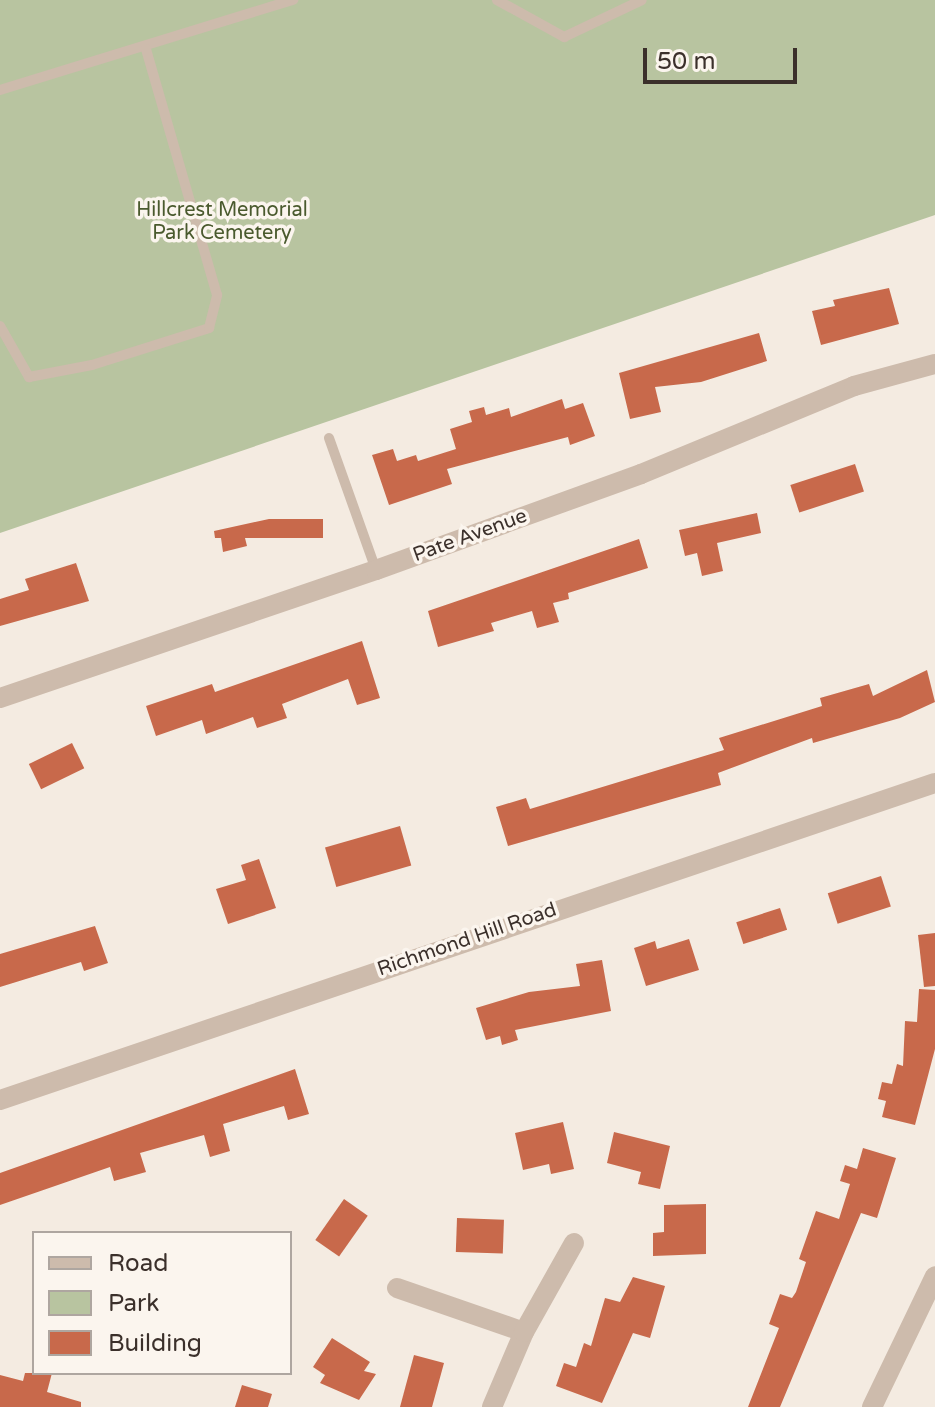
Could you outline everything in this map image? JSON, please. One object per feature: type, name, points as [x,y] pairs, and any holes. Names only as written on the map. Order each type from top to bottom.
[{"type":"street","name":"Pate Avenue","points":[[0,698],[376,570],[641,474],[854,386],[935,364]]},
{"type":"street","name":"Richmond Hill Road","points":[[0,1100],[935,783]]},
{"type":"street","points":[[492,1407],[524,1332],[574,1243]]},
{"type":"street","points":[[872,1407],[935,1276]]},
{"type":"street","points":[[397,1288],[524,1332]]},
{"type":"lane","points":[[0,90],[146,49],[293,0]]},
{"type":"lane","points":[[497,0],[564,37],[642,0]]},
{"type":"lane","points":[[0,326],[29,377],[209,328],[217,295],[146,49]]},
{"type":"lane","points":[[329,438],[376,570]]},
{"type":"green space","name":"Hillcrest Memorial Park Cemetery","points":[[0,0],[935,0],[935,215],[0,533]]},
{"type":"building","points":[[889,288],[899,324],[821,345],[812,311],[835,306],[833,300]]},
{"type":"building","points":[[759,333],[767,361],[701,382],[655,387],[661,412],[630,419],[619,373]]},
{"type":"building","points":[[562,399],[565,409],[583,403],[595,436],[570,445],[568,437],[447,469],[452,484],[389,505],[372,455],[393,449],[397,461],[416,455],[418,461],[456,449],[450,429],[472,422],[469,411],[484,407],[486,415],[509,408],[511,417]]},
{"type":"building","points":[[855,464],[864,492],[799,513],[790,485]]},
{"type":"building","points":[[757,513],[761,533],[717,543],[723,571],[702,576],[697,553],[685,556],[679,530]]},
{"type":"building","points":[[269,519],[323,519],[323,538],[245,538],[247,546],[223,552],[221,538],[215,538],[214,531]]},
{"type":"building","points":[[639,539],[648,568],[568,593],[569,599],[553,603],[559,622],[537,628],[532,611],[491,623],[494,631],[438,647],[428,611]]},
{"type":"building","points":[[76,563],[89,601],[0,626],[0,599],[29,590],[25,579]]},
{"type":"building","points":[[362,641],[380,698],[357,705],[348,679],[282,704],[287,718],[257,728],[253,717],[206,734],[202,720],[156,736],[146,706],[212,684],[215,692]]},
{"type":"building","points":[[927,670],[935,702],[900,718],[813,743],[812,738],[718,773],[721,785],[508,846],[496,807],[526,798],[530,809],[724,750],[719,738],[822,706],[820,698],[869,684],[873,696]]},
{"type":"building","points":[[72,743],[84,768],[41,789],[29,764]]},
{"type":"building","points":[[400,826],[411,865],[336,887],[325,847]]},
{"type":"building","points":[[259,859],[276,908],[228,924],[216,889],[246,880],[241,865]]},
{"type":"building","points":[[881,876],[891,906],[838,924],[828,893]]},
{"type":"building","points":[[780,908],[787,930],[743,944],[736,922]]},
{"type":"building","points":[[95,926],[108,963],[84,971],[81,962],[0,987],[0,954]]},
{"type":"building","points":[[935,933],[935,986],[924,987],[918,935]]},
{"type":"building","points":[[689,939],[699,970],[646,986],[634,948],[655,941],[657,949]]},
{"type":"building","points":[[602,960],[611,1011],[515,1030],[518,1040],[502,1045],[500,1036],[486,1040],[476,1008],[529,992],[580,986],[576,964]]},
{"type":"building","points":[[919,989],[935,990],[935,1049],[915,1125],[882,1117],[886,1101],[878,1099],[882,1082],[892,1084],[897,1064],[903,1066],[905,1021],[917,1022]]},
{"type":"building","points":[[295,1069],[309,1114],[288,1120],[284,1106],[223,1124],[230,1151],[210,1157],[204,1135],[140,1153],[146,1172],[114,1181],[110,1167],[0,1205],[0,1173]]},
{"type":"building","points":[[563,1122],[574,1169],[551,1174],[549,1164],[523,1170],[515,1133]]},
{"type":"building","points":[[614,1132],[670,1146],[660,1189],[638,1184],[641,1172],[607,1163]]},
{"type":"building","points":[[863,1148],[896,1158],[877,1218],[861,1213],[780,1407],[748,1407],[779,1328],[769,1324],[780,1294],[792,1298],[796,1292],[806,1262],[799,1259],[816,1211],[839,1219],[850,1184],[840,1181],[845,1165],[857,1169]]},
{"type":"building","points":[[344,1199],[368,1216],[339,1257],[315,1240]]},
{"type":"building","points":[[706,1204],[706,1254],[653,1256],[653,1233],[664,1232],[664,1205]]},
{"type":"building","points":[[457,1218],[504,1220],[503,1254],[456,1252]]},
{"type":"building","points":[[633,1277],[665,1286],[650,1338],[633,1333],[602,1403],[556,1386],[564,1363],[576,1367],[584,1343],[591,1346],[605,1298],[620,1302]]},
{"type":"building","points":[[332,1338],[370,1362],[364,1371],[376,1374],[359,1400],[320,1383],[325,1375],[313,1367]]},
{"type":"building","points":[[414,1355],[444,1363],[432,1407],[400,1407]]},
{"type":"building","points":[[25,1373],[51,1375],[47,1392],[81,1402],[81,1407],[0,1407],[0,1375],[23,1381]]},
{"type":"building","points":[[242,1385],[272,1394],[268,1407],[235,1407]]}]
